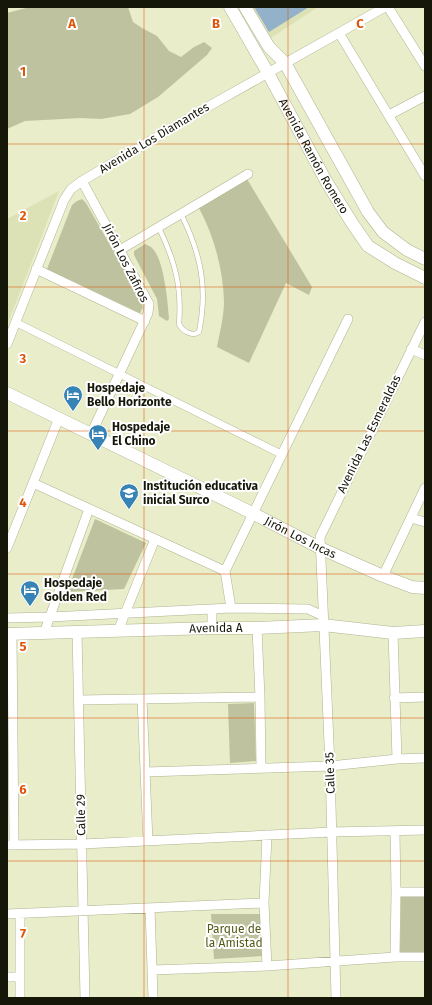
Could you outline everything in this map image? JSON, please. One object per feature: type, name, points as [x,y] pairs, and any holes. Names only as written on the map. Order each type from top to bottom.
[{"type":"street","name":"Avenida Ramón Romero","points":[[230,7],[268,73],[326,181],[368,246],[395,264],[425,278]]},
{"type":"street","name":"Avenida Ramón Romero","points":[[245,7],[269,47],[285,63],[368,212],[383,232],[407,250],[425,259]]},
{"type":"street","name":"Avenida Los Diamantes","points":[[7,344],[64,200],[71,189],[82,181],[285,63],[385,7]]},
{"type":"street","points":[[388,7],[425,66]]},
{"type":"street","points":[[339,33],[425,176]]},
{"type":"street","points":[[389,115],[425,96]]},
{"type":"street","points":[[120,250],[248,174]]},
{"type":"street","name":"Jirón Los Zafiros","points":[[82,181],[149,304],[145,321],[91,434]]},
{"type":"street","points":[[36,269],[145,321]]},
{"type":"street","points":[[231,608],[225,571],[348,319]]},
{"type":"street","points":[[15,322],[281,454]]},
{"type":"street","name":"Avenida Las Esmeraldas","points":[[320,548],[320,537],[425,322]]},
{"type":"street","points":[[411,349],[425,355]]},
{"type":"street","name":"Jirón Los Incas","points":[[7,393],[320,548],[383,576],[412,587],[425,588]]},
{"type":"street","points":[[7,548],[59,418]]},
{"type":"street","points":[[33,483],[225,571]]},
{"type":"street","points":[[383,576],[425,488]]},
{"type":"street","points":[[44,633],[89,509]]},
{"type":"street","points":[[411,518],[425,522]]},
{"type":"street","points":[[118,631],[155,539]]},
{"type":"street","name":"Calle 35","points":[[320,548],[330,766],[336,998]]},
{"type":"street","points":[[212,608],[212,628]]},
{"type":"street","points":[[7,618],[231,608],[308,609],[323,621]]},
{"type":"street","name":"Avenida A","points":[[10,634],[256,628],[323,621],[392,633],[425,631]]},
{"type":"street","points":[[256,628],[260,697],[261,768]]},
{"type":"street","name":"Calle 29","points":[[77,632],[85,998]]},
{"type":"street","points":[[392,633],[397,759]]},
{"type":"street","points":[[10,634],[10,844],[82,844],[332,832],[425,830]]},
{"type":"street","points":[[79,700],[260,697]]},
{"type":"street","points":[[394,698],[425,698]]},
{"type":"street","points":[[142,699],[148,841]]},
{"type":"street","points":[[146,772],[330,766],[397,759],[425,758]]},
{"type":"street","points":[[395,830],[395,957]]},
{"type":"street","points":[[267,835],[264,903],[267,966]]},
{"type":"street","points":[[396,892],[425,892]]},
{"type":"street","points":[[7,914],[264,903]]},
{"type":"street","points":[[150,908],[153,998]]},
{"type":"street","points":[[20,914],[20,998]]},
{"type":"street","points":[[152,970],[267,966],[395,957],[425,958]]},
{"type":"street","points":[[7,977],[20,977]]},
{"type":"lane","points":[[159,228],[174,262],[178,279],[180,297],[179,324],[184,330],[197,334],[199,332],[203,313],[204,294],[201,267],[191,233],[181,214]]},
{"type":"shaded area","points":[[252,7],[318,7],[271,38]]},
{"type":"shaded area","points":[[59,191],[29,269],[7,325],[7,219]]},
{"type":"green space","points":[[30,7],[128,7],[133,22],[157,36],[169,51],[181,57],[194,47],[204,42],[212,48],[207,55],[158,97],[130,114],[101,119],[81,118],[25,121],[7,129],[7,13]]},
{"type":"green space","points":[[247,179],[312,287],[309,295],[286,283],[249,363],[217,347],[224,307],[222,277],[213,241],[199,208]]},
{"type":"green space","points":[[82,199],[86,203],[140,297],[143,307],[140,313],[47,269],[72,205]]},
{"type":"green space","points":[[145,244],[151,247],[155,252],[162,270],[168,302],[169,319],[167,321],[159,316],[157,299],[134,255],[134,251]]},
{"type":"green space","points":[[95,519],[146,543],[124,589],[67,592]]},
{"type":"green space","points":[[254,703],[256,761],[230,763],[228,704]]},
{"type":"green space","points":[[401,895],[425,895],[425,952],[400,952]]},
{"type":"green space","name":"Parque de la Amistad","points":[[211,914],[262,914],[262,956],[214,959]]},
{"type":"building","points":[[254,7],[309,7],[269,32]]},
{"type":"place","name":"Hospedaje Bello Horizonte","points":[[73,412]]},
{"type":"place","name":"Hospedaje El Chino","points":[[98,451]]},
{"type":"place","name":"Institución educativa inicial Surco","points":[[129,510]]},
{"type":"place","name":"Hospedaje Golden Red","points":[[30,607]]}]
